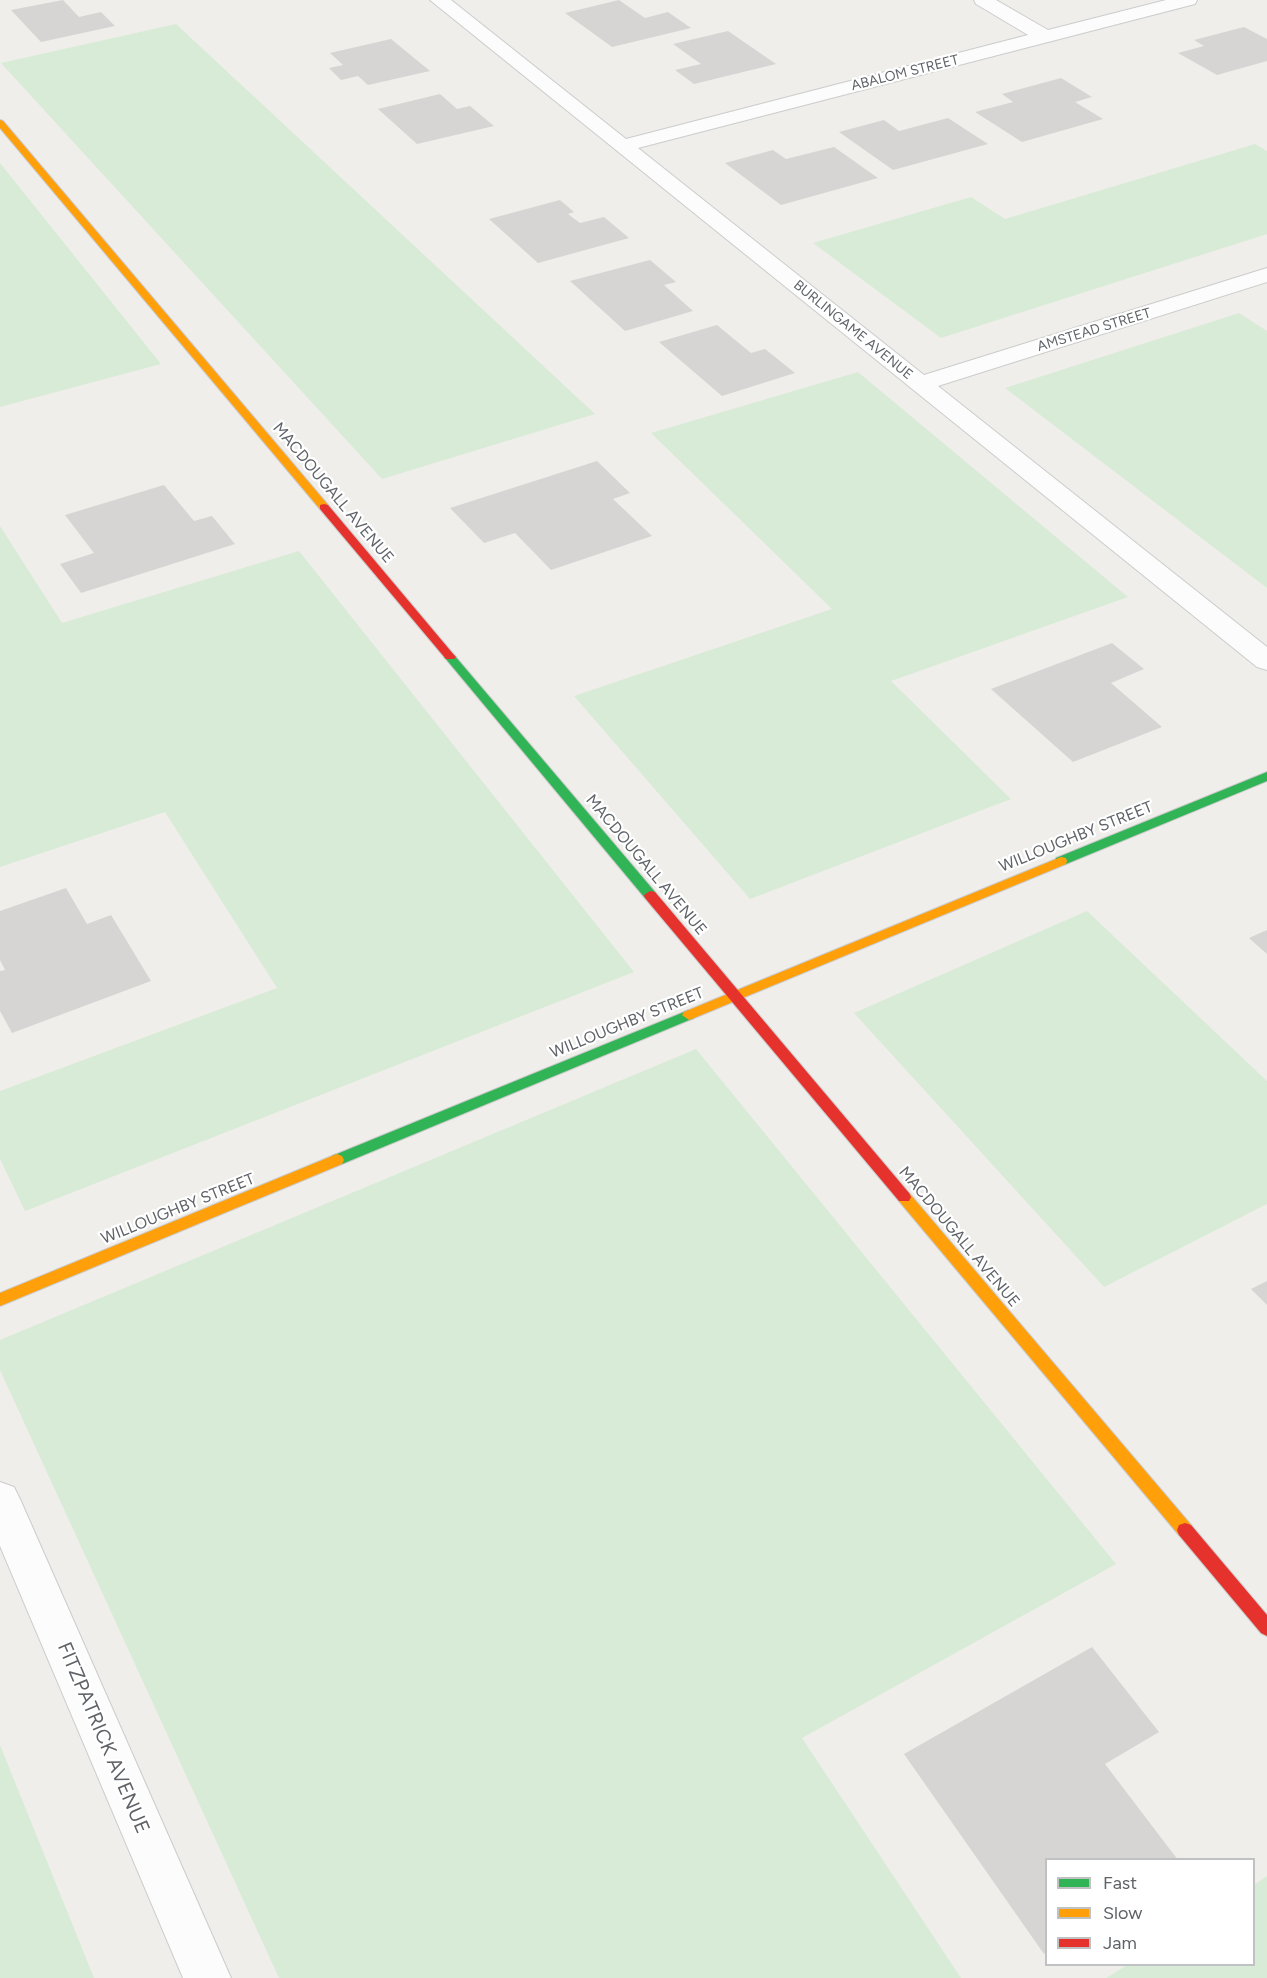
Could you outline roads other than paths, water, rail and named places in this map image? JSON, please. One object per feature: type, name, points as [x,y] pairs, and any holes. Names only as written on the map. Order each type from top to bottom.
[{"type":"street","name":"BURLINGAME AVENUE","points":[[439,0],[1267,661]]},
{"type":"street","points":[[983,0],[1045,37]]},
{"type":"street","name":"ABALOM STREET","points":[[622,146],[1188,0]]},
{"type":"street","name":"MACDOUGALL AVENUE","points":[[0,123],[1267,1628]]},
{"type":"street","name":"AMSTEAD STREET","points":[[921,384],[1267,275]]},
{"type":"street","name":"WILLOUGHBY STREET","points":[[0,1300],[1267,776]]},
{"type":"street","name":"FITZPATRICK AVENUE","points":[[0,1498],[207,1978]]}]
